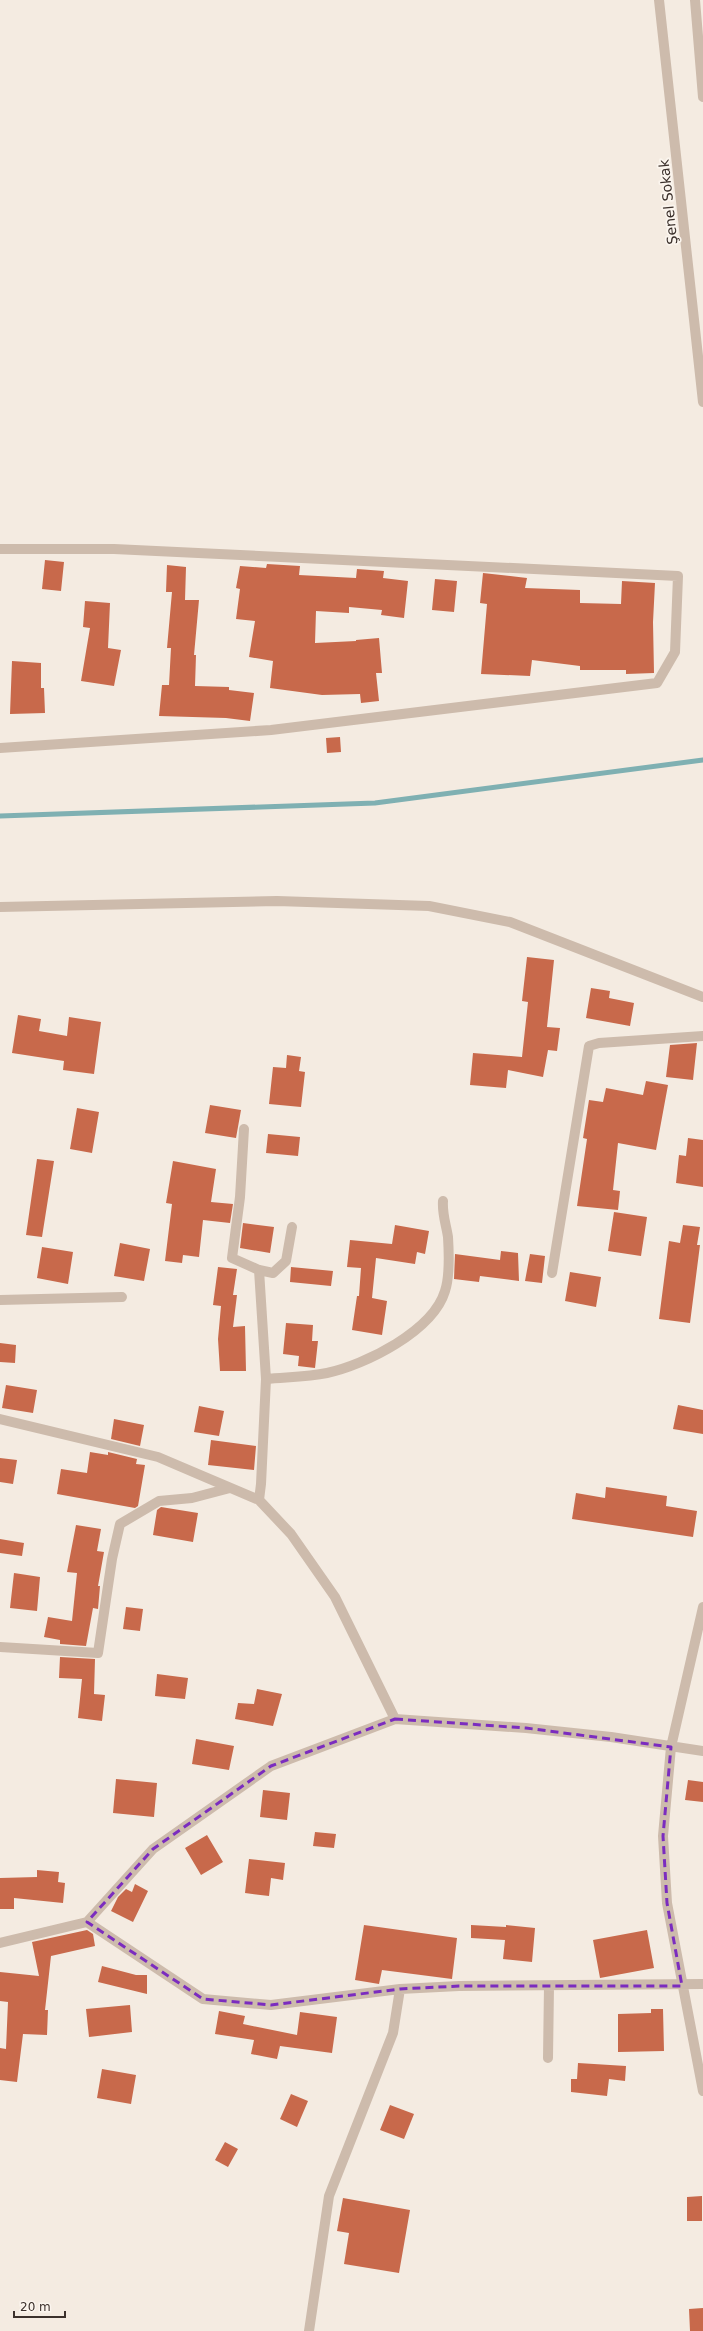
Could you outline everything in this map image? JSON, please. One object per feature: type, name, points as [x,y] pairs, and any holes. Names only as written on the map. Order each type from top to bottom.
[{"type":"street","name":"Şenel Sokak","points":[[659,0],[662,8],[703,402]]},
{"type":"street","points":[[695,0],[703,97]]},
{"type":"street","points":[[0,549],[114,549],[678,576],[675,652],[657,683],[271,730],[0,748]]},
{"type":"street","points":[[0,907],[277,901],[429,906],[510,922],[703,997]]},
{"type":"street","points":[[552,1274],[589,1046],[599,1043],[703,1036]]},
{"type":"street","points":[[244,1129],[240,1197],[232,1258],[259,1270],[273,1273],[286,1262],[292,1227]]},
{"type":"street","points":[[266,1380],[327,1373],[372,1358],[403,1338],[434,1313],[445,1291],[448,1260],[448,1236],[442,1214],[443,1201]]},
{"type":"street","points":[[259,1270],[266,1380],[259,1500]]},
{"type":"street","points":[[0,1300],[122,1297]]},
{"type":"street","points":[[0,1419],[158,1457],[259,1500],[291,1534],[335,1597],[395,1719]]},
{"type":"street","points":[[0,1647],[98,1653],[112,1558],[120,1524],[159,1501],[192,1498],[230,1488]]},
{"type":"street","points":[[703,1607],[671,1747],[663,1836],[666,1903],[703,2091]]},
{"type":"street","points":[[694,1643],[703,1617]]},
{"type":"street","points":[[0,1943],[87,1922],[153,1850],[270,1766],[395,1719],[526,1728],[611,1737],[703,1751]]},
{"type":"street","points":[[87,1922],[203,1999],[271,2005],[400,1989],[459,1986],[682,1986],[703,1984]]},
{"type":"street","points":[[548,2058],[549,1986]]},
{"type":"street","points":[[309,2331],[329,2196],[393,2033],[400,1989]]},
{"type":"highlighted area","points":[[395,1719],[526,1728],[671,1747],[663,1836],[667,1903],[682,1986],[459,1986],[400,1989],[271,2005],[203,1999],[87,1922],[153,1849],[271,1766]]},
{"type":"building","points":[[45,560],[64,562],[61,591],[42,589]]},
{"type":"building","points":[[267,564],[300,566],[299,575],[356,578],[357,569],[384,571],[383,578],[408,581],[404,618],[381,615],[382,610],[349,607],[349,613],[316,611],[315,643],[379,638],[382,673],[376,673],[379,701],[361,703],[360,694],[322,695],[270,688],[273,661],[249,657],[255,621],[236,619],[240,589],[236,588],[240,566],[266,568]]},
{"type":"building","points":[[167,565],[186,567],[185,600],[199,600],[194,655],[196,655],[195,686],[229,687],[229,690],[254,693],[250,721],[226,718],[159,716],[162,685],[169,685],[171,648],[167,648],[172,592],[166,592]]},
{"type":"building","points":[[483,573],[527,578],[525,588],[580,590],[580,603],[621,604],[622,581],[655,583],[653,622],[654,673],[626,674],[626,670],[580,670],[580,666],[532,660],[530,676],[481,674],[487,604],[480,603]]},
{"type":"building","points":[[435,579],[457,581],[454,612],[432,610]]},
{"type":"building","points":[[85,601],[110,603],[108,648],[121,650],[114,686],[81,681],[90,628],[83,627]]},
{"type":"building","points":[[12,661],[41,663],[41,688],[44,688],[45,713],[10,714]]},
{"type":"building","points":[[340,737],[341,752],[327,753],[326,738]]},
{"type":"building","points":[[527,957],[554,960],[547,1027],[560,1028],[557,1051],[548,1050],[543,1077],[508,1070],[506,1088],[470,1085],[473,1053],[522,1057],[528,1002],[522,1001]]},
{"type":"building","points":[[591,988],[610,991],[609,998],[634,1003],[630,1026],[586,1018]]},
{"type":"building","points":[[18,1015],[41,1019],[39,1031],[67,1036],[69,1017],[101,1022],[94,1074],[63,1070],[64,1061],[12,1053]]},
{"type":"building","points":[[697,1043],[693,1080],[666,1077],[670,1045]]},
{"type":"building","points":[[287,1055],[301,1057],[299,1071],[305,1072],[301,1107],[269,1104],[273,1067],[286,1068]]},
{"type":"building","points":[[646,1081],[668,1085],[656,1150],[618,1143],[613,1190],[620,1191],[618,1210],[577,1206],[587,1139],[583,1138],[589,1100],[603,1102],[606,1088],[643,1095]]},
{"type":"building","points":[[210,1105],[241,1110],[236,1138],[205,1133]]},
{"type":"building","points":[[77,1108],[99,1112],[92,1153],[70,1149]]},
{"type":"building","points":[[268,1134],[300,1137],[298,1156],[266,1153]]},
{"type":"building","points":[[688,1138],[703,1140],[703,1187],[676,1183],[679,1155],[686,1156]]},
{"type":"building","points":[[37,1159],[54,1161],[42,1237],[26,1235]]},
{"type":"building","points":[[173,1161],[216,1169],[211,1202],[233,1204],[230,1223],[203,1220],[199,1257],[183,1255],[182,1263],[165,1261],[172,1204],[166,1203]]},
{"type":"building","points":[[614,1212],[647,1217],[641,1256],[608,1251]]},
{"type":"building","points":[[243,1223],[274,1227],[270,1253],[240,1248]]},
{"type":"building","points":[[395,1225],[429,1231],[425,1254],[417,1252],[415,1264],[376,1258],[372,1298],[387,1301],[382,1335],[352,1330],[357,1296],[359,1296],[361,1268],[347,1267],[350,1240],[392,1244]]},
{"type":"building","points":[[683,1225],[700,1227],[697,1245],[700,1245],[690,1323],[659,1319],[669,1241],[680,1243]]},
{"type":"building","points":[[120,1243],[150,1249],[144,1281],[114,1276]]},
{"type":"building","points":[[42,1247],[73,1252],[68,1284],[37,1278]]},
{"type":"building","points":[[501,1251],[518,1253],[519,1281],[480,1276],[479,1282],[454,1279],[455,1254],[500,1260]]},
{"type":"building","points":[[530,1254],[545,1256],[542,1283],[525,1281]]},
{"type":"building","points":[[218,1267],[237,1269],[233,1295],[237,1295],[233,1327],[245,1326],[246,1371],[220,1371],[218,1339],[221,1306],[213,1305]]},
{"type":"building","points":[[291,1267],[333,1271],[331,1286],[290,1282]]},
{"type":"building","points":[[570,1272],[601,1277],[596,1307],[565,1301]]},
{"type":"building","points":[[286,1323],[313,1325],[312,1341],[318,1341],[315,1368],[298,1366],[299,1356],[283,1354]]},
{"type":"building","points":[[0,1343],[16,1345],[15,1363],[0,1362]]},
{"type":"building","points":[[6,1385],[37,1390],[33,1413],[2,1408]]},
{"type":"building","points":[[678,1405],[703,1410],[703,1434],[673,1429]]},
{"type":"building","points":[[199,1406],[224,1411],[219,1436],[194,1432]]},
{"type":"building","points":[[114,1419],[144,1425],[140,1446],[111,1439]]},
{"type":"building","points":[[211,1440],[256,1446],[254,1470],[208,1465]]},
{"type":"building","points":[[90,1452],[108,1455],[108,1452],[137,1459],[136,1464],[145,1465],[138,1506],[135,1508],[57,1494],[61,1469],[87,1473]]},
{"type":"building","points":[[0,1458],[17,1460],[13,1484],[0,1482]]},
{"type":"building","points":[[606,1487],[667,1496],[666,1506],[697,1511],[693,1537],[572,1519],[576,1493],[605,1498]]},
{"type":"building","points":[[161,1507],[198,1513],[193,1542],[153,1535],[157,1510]]},
{"type":"building","points":[[76,1525],[101,1529],[97,1551],[104,1552],[98,1586],[100,1586],[98,1609],[93,1608],[86,1646],[60,1644],[60,1640],[44,1637],[48,1617],[72,1621],[77,1573],[67,1572]]},
{"type":"building","points":[[0,1539],[24,1543],[22,1556],[0,1553]]},
{"type":"building","points":[[14,1573],[40,1577],[37,1611],[10,1608]]},
{"type":"building","points":[[126,1607],[143,1609],[140,1631],[123,1629]]},
{"type":"building","points":[[60,1657],[95,1659],[94,1694],[105,1695],[102,1721],[78,1718],[82,1679],[59,1678]]},
{"type":"building","points":[[157,1674],[188,1678],[185,1699],[155,1696]]},
{"type":"building","points":[[257,1689],[282,1694],[273,1726],[235,1719],[238,1703],[254,1704]]},
{"type":"building","points":[[196,1739],[234,1746],[229,1770],[192,1764]]},
{"type":"building","points":[[116,1779],[157,1783],[154,1817],[113,1813]]},
{"type":"building","points":[[688,1780],[703,1782],[703,1802],[685,1800]]},
{"type":"building","points":[[263,1790],[290,1793],[287,1820],[260,1817]]},
{"type":"building","points":[[315,1832],[336,1834],[334,1848],[313,1846]]},
{"type":"building","points":[[207,1835],[223,1862],[201,1875],[185,1848]]},
{"type":"building","points":[[249,1859],[285,1863],[283,1880],[271,1878],[269,1896],[245,1893]]},
{"type":"building","points":[[37,1870],[59,1872],[58,1882],[65,1883],[63,1903],[14,1898],[14,1909],[0,1909],[0,1878],[37,1877]]},
{"type":"building","points":[[135,1884],[148,1891],[133,1922],[111,1911],[118,1897],[126,1889],[132,1892]]},
{"type":"building","points":[[364,1925],[457,1938],[452,1979],[382,1970],[379,1984],[355,1980]]},
{"type":"building","points":[[471,1925],[506,1927],[506,1925],[535,1928],[532,1962],[503,1959],[505,1940],[471,1938]]},
{"type":"building","points":[[87,1930],[93,1934],[95,1946],[51,1956],[45,2010],[48,2010],[47,2035],[23,2034],[17,2082],[0,2080],[0,2048],[6,2049],[8,2002],[0,2001],[0,1972],[39,1976],[32,1942]]},
{"type":"building","points":[[647,1930],[654,1968],[600,1978],[593,1940]]},
{"type":"building","points":[[102,1966],[136,1975],[147,1975],[147,1994],[98,1982]]},
{"type":"building","points":[[130,2005],[132,2032],[89,2037],[86,2009]]},
{"type":"building","points":[[651,2009],[663,2009],[664,2051],[618,2052],[618,2014],[651,2013]]},
{"type":"building","points":[[219,2011],[245,2016],[243,2024],[297,2035],[300,2012],[337,2017],[332,2053],[280,2046],[277,2059],[251,2054],[254,2040],[215,2034]]},
{"type":"building","points":[[578,2063],[626,2066],[625,2081],[609,2079],[607,2096],[571,2092],[571,2079],[577,2079]]},
{"type":"building","points":[[102,2069],[136,2075],[131,2104],[97,2098]]},
{"type":"building","points":[[291,2094],[308,2101],[297,2127],[280,2119]]},
{"type":"building","points":[[390,2105],[414,2114],[404,2139],[380,2130]]},
{"type":"building","points":[[225,2142],[238,2149],[228,2167],[215,2160]]},
{"type":"building","points":[[702,2196],[702,2221],[687,2221],[687,2197]]},
{"type":"building","points":[[343,2198],[410,2210],[399,2273],[344,2264],[349,2233],[337,2231]]},
{"type":"building","points":[[703,2308],[703,2331],[690,2331],[689,2309]]},
{"type":"waterway","points":[[0,816],[375,803],[703,760]]}]
